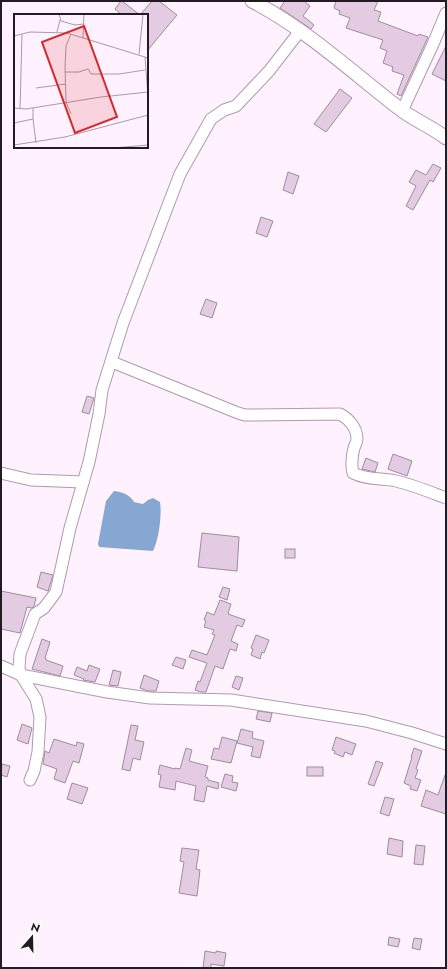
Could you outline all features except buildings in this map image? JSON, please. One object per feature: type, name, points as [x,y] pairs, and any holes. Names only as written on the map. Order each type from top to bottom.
[{"type":"street","points":[[252,1],[266,8],[300,31],[402,111],[446,138]]},
{"type":"street","points":[[402,111],[446,13]]},
{"type":"street","points":[[30,780],[38,752],[40,717],[36,699],[21,675],[19,668],[20,654],[35,614],[44,608],[56,592],[70,528],[89,462],[99,414],[102,390],[124,323],[180,174],[211,118],[224,110],[236,106],[269,71],[300,31]]},
{"type":"street","points":[[112,362],[245,415],[340,414],[347,418],[354,428],[358,440],[354,448],[353,473],[395,481],[446,498]]},
{"type":"street","points":[[1,473],[31,480],[83,482]]},
{"type":"street","points":[[1,666],[21,675],[107,692],[150,698],[231,700],[366,721],[446,744]]},
{"type":"water","points":[[114,491],[126,494],[134,502],[143,504],[153,498],[160,502],[160,527],[153,551],[99,547],[98,544],[106,501]]}]
